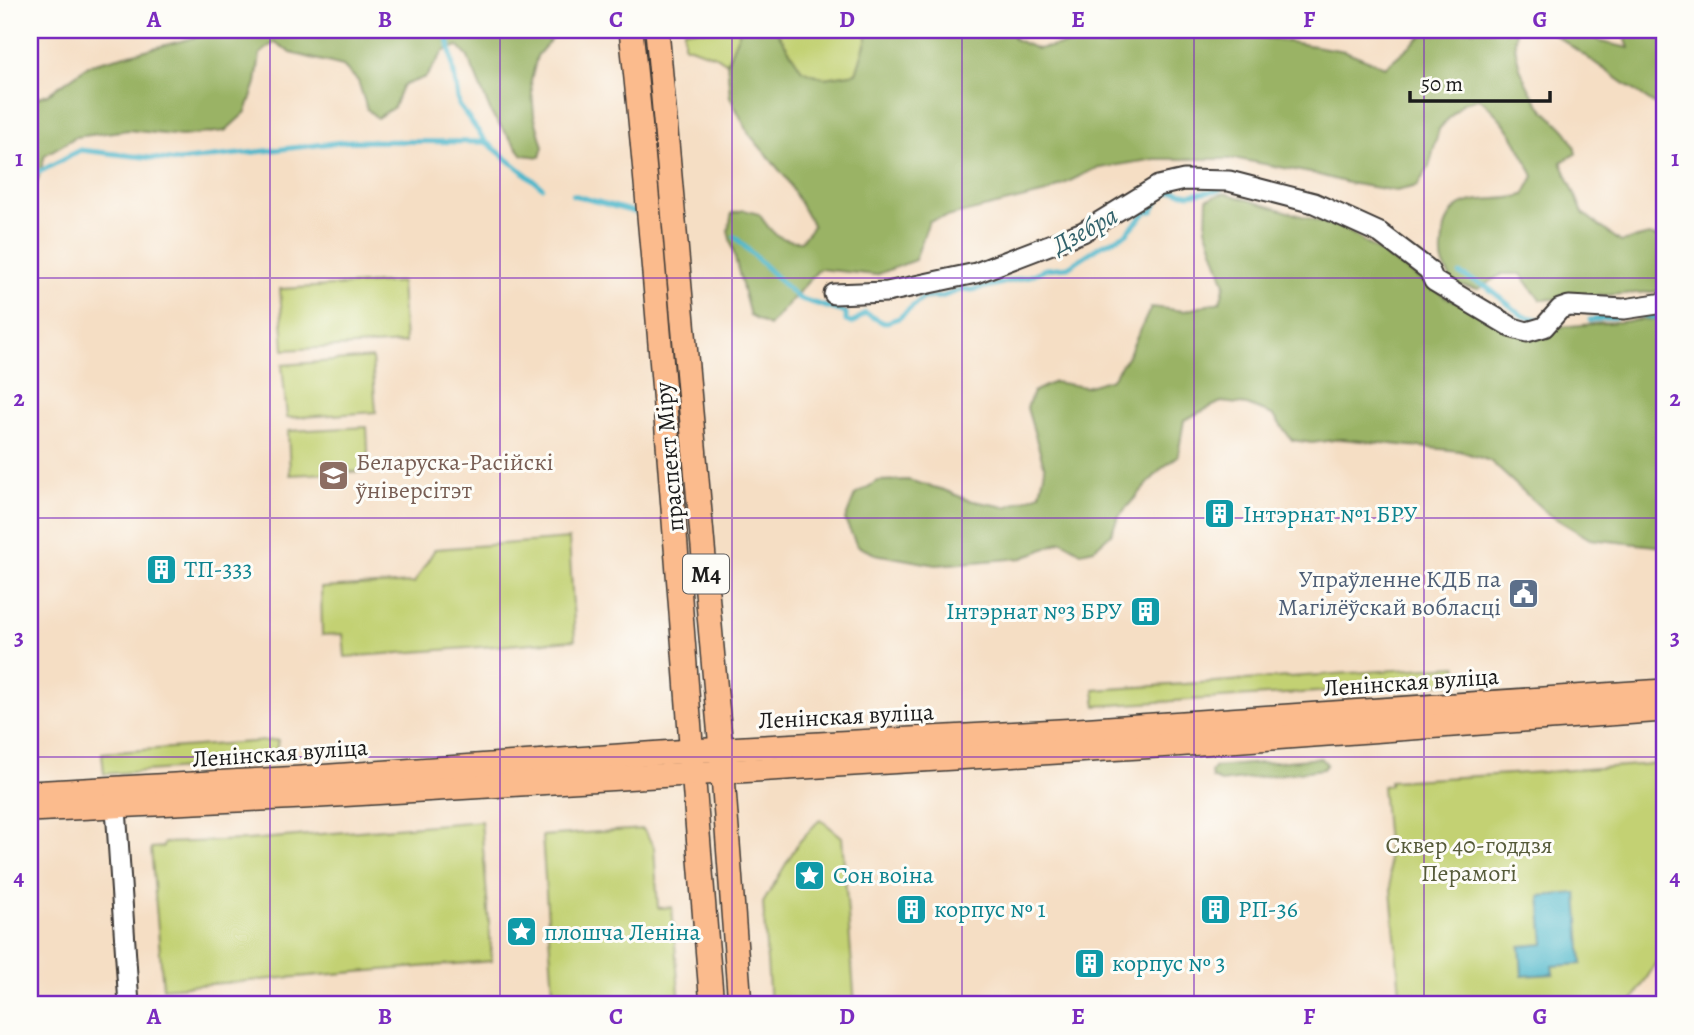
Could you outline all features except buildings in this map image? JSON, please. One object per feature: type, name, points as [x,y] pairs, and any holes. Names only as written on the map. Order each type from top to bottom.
[{"type":"main road","name":"праспект Міру","points":[[631,30],[665,401],[691,763],[712,1005]]},
{"type":"main road","name":"праспект Міру","points":[[657,30],[740,1005]]},
{"type":"main road","name":"Ленінская вуліца","points":[[30,810],[115,798],[721,761],[1078,730],[1664,691]]},
{"type":"main road","name":"Ленінская вуліца","points":[[721,761],[1173,745],[1664,710]]},
{"type":"main road","name":"Ленінская вуліца","points":[[30,793],[115,798]]},
{"type":"street","points":[[834,294],[887,292],[976,273],[1083,232],[1158,186],[1184,180],[1229,181],[1314,203],[1380,233],[1429,270],[1434,281],[1513,328],[1527,332],[1544,327],[1560,309],[1569,306],[1624,309],[1664,303]]},
{"type":"street","points":[[115,798],[129,1005]]},
{"type":"green space","points":[[224,30],[559,30],[537,56],[531,81],[534,115],[543,147],[540,157],[523,155],[492,115],[468,57],[458,46],[444,51],[426,77],[402,86],[394,107],[377,118],[367,109],[358,81],[343,66],[291,53],[275,42],[260,54],[256,83],[246,112],[225,131],[182,136],[128,130],[76,137],[45,155],[30,198],[30,100],[48,94],[91,64]]},
{"type":"green space","points":[[684,30],[1014,30],[1017,84],[768,90],[718,57],[684,45]]},
{"type":"green space","points":[[740,30],[776,30],[802,70],[824,78],[856,73],[867,38],[864,30],[973,30],[979,35],[987,36],[989,30],[1011,30],[1014,39],[1037,49],[1068,44],[1107,46],[1220,30],[1249,30],[1253,36],[1345,51],[1385,67],[1425,33],[1425,30],[1516,30],[1518,62],[1532,94],[1560,125],[1574,146],[1576,154],[1561,162],[1583,213],[1621,242],[1649,235],[1664,239],[1664,291],[1540,300],[1521,274],[1502,274],[1478,289],[1454,284],[1444,267],[1442,252],[1447,222],[1454,211],[1462,204],[1473,201],[1524,195],[1534,176],[1505,125],[1479,98],[1463,103],[1439,129],[1429,167],[1417,186],[1396,191],[1238,159],[1155,159],[1094,169],[1046,193],[929,221],[915,260],[876,275],[819,269],[769,326],[750,316],[728,231],[732,213],[744,210],[759,214],[776,234],[793,241],[801,241],[813,226],[786,178],[749,134],[730,97],[727,62]]},
{"type":"green space","points":[[1548,30],[1581,30],[1601,42],[1629,48],[1622,30],[1664,30],[1664,111]]},
{"type":"green space","points":[[1225,193],[1345,229],[1446,297],[1535,334],[1558,327],[1664,318],[1664,445],[1660,475],[1664,547],[1590,539],[1548,514],[1490,461],[1460,451],[1341,439],[1312,443],[1292,440],[1273,415],[1247,405],[1221,402],[1184,420],[1178,456],[1160,470],[1118,517],[1111,534],[1094,549],[1081,552],[1062,541],[1023,558],[936,565],[875,554],[857,546],[845,520],[855,495],[878,481],[908,480],[968,500],[1006,507],[1040,494],[1045,469],[1027,408],[1033,392],[1054,382],[1085,387],[1112,379],[1129,354],[1151,307],[1184,311],[1220,302],[1225,284],[1206,228],[1207,199]]},
{"type":"green space","points":[[401,282],[405,343],[284,350],[280,289]]},
{"type":"green space","points":[[372,358],[376,412],[287,418],[282,365]]},
{"type":"green space","points":[[367,427],[369,471],[290,475],[288,431]]},
{"type":"green space","points":[[569,539],[575,640],[345,657],[343,634],[322,635],[321,588],[414,583],[435,549]]},
{"type":"green space","points":[[1457,666],[1458,683],[1096,706],[1094,690]]},
{"type":"green space","points":[[278,740],[274,762],[104,774],[102,753]]},
{"type":"green space","points":[[1321,758],[1327,764],[1323,769],[1221,782],[1212,778],[1211,772],[1215,767]]},
{"type":"green space","name":"Сквер 40-годдзя Перамогі","points":[[1664,763],[1664,950],[1630,1005],[1401,1005],[1382,786],[1390,785],[1390,781]],"holes":[[[1544,945],[1553,973],[1520,947]]]},
{"type":"green space","points":[[820,819],[842,837],[855,1005],[770,1005],[763,903],[798,843]]},
{"type":"green space","points":[[481,821],[492,961],[163,988],[151,848],[163,847],[164,843],[247,840]]},
{"type":"green space","points":[[643,829],[654,847],[658,908],[672,907],[680,1005],[554,1005],[542,836]]},
{"type":"water","points":[[1577,893],[1582,964],[1552,966],[1553,974],[1522,976],[1520,946],[1544,944],[1540,896]]},
{"type":"waterway","name":"Дзебра","points":[[442,30],[448,37],[459,105],[486,142],[542,187]]},
{"type":"waterway","points":[[30,177],[80,150],[178,161],[351,141],[486,142]]},
{"type":"waterway","name":"Дзебра","points":[[735,237],[798,298],[846,313],[846,321],[853,323],[865,313],[884,323],[899,318],[923,298],[941,297],[964,289],[995,285],[1045,269],[1068,267],[1100,246],[1126,234],[1146,212],[1153,211],[1161,195],[1173,191],[1190,194],[1220,190]]},
{"type":"waterway","name":"Дзебра","points":[[573,195],[634,212]]},
{"type":"waterway","name":"Дзебра","points":[[1460,274],[1487,287],[1523,316],[1541,320]]},
{"type":"waterway","name":"Дзебра","points":[[1639,315],[1664,315]]},
{"type":"waterway","name":"Дзебра","points":[[1590,320],[1615,317]]},
{"type":"place","name":"Беларуска-Расійскі ўніверсітэт","points":[[333,476]]},
{"type":"place","name":"Інтэрнат №1 БРУ","points":[[1220,514]]},
{"type":"place","name":"ТП-333","points":[[161,569]]},
{"type":"place","name":"Упраўленне КДБ па Магілёўскай вобласці","points":[[1524,593]]},
{"type":"place","name":"Інтэрнат №3 БРУ","points":[[1145,611]]},
{"type":"place","name":"Сон воіна","points":[[810,875]]},
{"type":"place","name":"корпус № 1","points":[[911,909]]},
{"type":"place","name":"РП-36","points":[[1215,909]]},
{"type":"place","name":"плошча Леніна","points":[[521,932]]},
{"type":"place","name":"корпус № 3","points":[[1089,963]]}]
